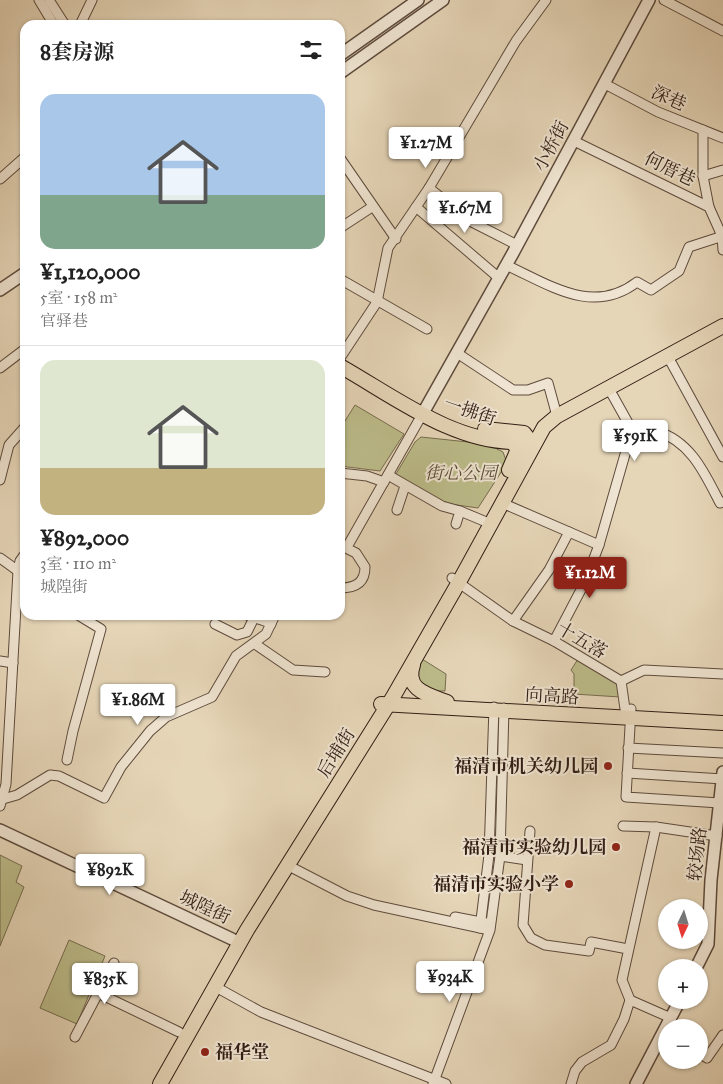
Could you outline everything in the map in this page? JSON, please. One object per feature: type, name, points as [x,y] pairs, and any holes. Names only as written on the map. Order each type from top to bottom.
[{"type":"main road","points":[[533,442],[544,427],[557,416],[723,326]]},
{"type":"main road","points":[[345,369],[423,413]]},
{"type":"main road","name":"一拂街","points":[[423,413],[434,412],[453,420],[492,431],[524,432],[533,442]]},
{"type":"main road","name":"一拂街","points":[[423,413],[450,428],[468,434],[512,442],[533,442]]},
{"type":"main road","name":"后埔街","points":[[151,1084],[232,939],[415,659],[517,455],[518,449],[512,442]]},
{"type":"main road","name":"后埔街","points":[[160,1084],[214,986],[290,863],[502,503],[533,442]]},
{"type":"main road","name":"向高路","points":[[415,659],[410,672],[414,686],[421,692],[447,702]]},
{"type":"main road","name":"向高路","points":[[386,701],[447,702],[499,708]]},
{"type":"main road","name":"向高路","points":[[386,701],[499,708],[723,714]]},
{"type":"main road","name":"向高路","points":[[629,712],[723,723]]},
{"type":"street","points":[[39,0],[51,20]]},
{"type":"street","points":[[49,0],[62,20]]},
{"type":"street","points":[[82,20],[92,0]]},
{"type":"street","points":[[345,51],[418,0]]},
{"type":"street","points":[[345,69],[443,0]]},
{"type":"street","points":[[345,350],[377,302],[388,248],[396,239],[429,188],[516,41],[546,0]]},
{"type":"street","name":"小桥街","points":[[423,413],[517,246],[649,0]]},
{"type":"street","points":[[664,0],[723,31]]},
{"type":"street","name":"深巷","points":[[604,84],[658,112],[723,138]]},
{"type":"street","points":[[703,130],[703,176],[710,206]]},
{"type":"street","name":"何厝巷","points":[[574,140],[710,206],[723,236],[723,250]]},
{"type":"street","points":[[0,179],[20,161]]},
{"type":"street","points":[[345,166],[396,239]]},
{"type":"street","points":[[703,176],[723,170]]},
{"type":"street","points":[[429,188],[472,222],[517,246]]},
{"type":"street","points":[[345,225],[372,207]]},
{"type":"street","points":[[416,208],[499,278]]},
{"type":"street","points":[[506,265],[579,297],[601,298],[625,292],[637,282],[651,290],[680,271],[689,247],[723,236]]},
{"type":"street","points":[[0,290],[20,276]]},
{"type":"street","points":[[345,283],[426,329]]},
{"type":"street","points":[[0,298],[20,284]]},
{"type":"street","points":[[0,368],[20,352]]},
{"type":"street","points":[[457,353],[513,390],[528,390],[548,383],[557,416]]},
{"type":"street","points":[[667,355],[723,457]]},
{"type":"street","points":[[554,641],[585,582],[599,545],[632,430],[608,388]]},
{"type":"street","points":[[345,543],[386,478],[423,413]]},
{"type":"street","points":[[632,430],[656,431],[684,446],[702,467],[720,503],[723,502]]},
{"type":"street","points":[[0,480],[9,445],[20,433]]},
{"type":"street","points":[[345,474],[386,478],[442,506],[484,521]]},
{"type":"street","points":[[397,510],[405,486]]},
{"type":"street","points":[[502,503],[599,545]]},
{"type":"street","points":[[456,524],[460,511]]},
{"type":"street","points":[[513,621],[549,570],[569,532]]},
{"type":"street","points":[[345,547],[356,553],[363,562],[365,574],[363,580],[357,585],[345,587]]},
{"type":"street","points":[[0,558],[20,573]]},
{"type":"street","name":"十五落","points":[[456,580],[513,621],[554,641],[621,681]]},
{"type":"street","points":[[20,585],[3,770],[2,803],[50,775],[59,776],[104,798],[121,767],[150,731],[166,717],[212,697],[236,656],[255,644],[266,634],[273,620]]},
{"type":"street","points":[[67,760],[101,629],[86,620]]},
{"type":"street","points":[[215,624],[237,636],[247,632],[250,620]]},
{"type":"street","points":[[265,620],[271,624]]},
{"type":"street","points":[[255,644],[293,670],[325,672]]},
{"type":"street","points":[[0,661],[13,663]]},
{"type":"street","points":[[720,803],[626,798],[629,712],[621,681],[644,670],[723,674]]},
{"type":"street","points":[[434,1082],[491,927],[500,856],[499,708]]},
{"type":"street","points":[[480,925],[490,855],[499,708]]},
{"type":"street","points":[[628,748],[723,753]]},
{"type":"street","points":[[627,773],[723,777]]},
{"type":"street","name":"较场路","points":[[700,959],[708,944],[711,880],[723,777]]},
{"type":"street","points":[[623,826],[656,827],[717,836]]},
{"type":"street","points":[[571,1084],[575,1071],[582,1062],[611,1045],[624,1019],[630,1000],[622,980],[656,827]]},
{"type":"street","name":"城隍街","points":[[0,830],[232,939]]},
{"type":"street","points":[[530,831],[524,925],[531,938],[545,945],[589,951],[591,942],[628,948]]},
{"type":"street","points":[[500,856],[527,860]]},
{"type":"street","points":[[290,863],[347,896],[374,905],[491,927]]},
{"type":"street","points":[[75,1037],[114,963]]},
{"type":"street","points":[[214,986],[261,1012],[434,1082],[446,1084]]},
{"type":"street","points":[[98,993],[179,1032]]},
{"type":"street","points":[[630,1000],[671,1018],[676,1009]]},
{"type":"street","points":[[708,1057],[723,1035]]},
{"type":"street","points":[[636,1084],[658,1046]]},
{"type":"green space","points":[[355,405],[404,434],[380,471],[345,467],[345,421]]},
{"type":"green space","name":"街心公园","points":[[421,437],[487,444],[503,452],[507,463],[478,508],[443,503],[396,474],[415,442]]},
{"type":"green space","points":[[422,659],[446,674],[445,691],[429,691],[413,681]]},
{"type":"green space","points":[[578,659],[620,683],[620,697],[574,694],[574,674],[571,670]]},
{"type":"green space","points":[[0,855],[22,866],[16,882],[24,887],[0,946]]},
{"type":"green space","points":[[69,940],[105,956],[77,1024],[40,1008]]},
{"type":"place","name":"福清市机关幼儿园","points":[[608,766]]},
{"type":"place","name":"福清市实验幼儿园","points":[[616,847]]},
{"type":"place","name":"福清市实验小学","points":[[569,884]]},
{"type":"place","name":"福华堂","points":[[205,1052]]}]
